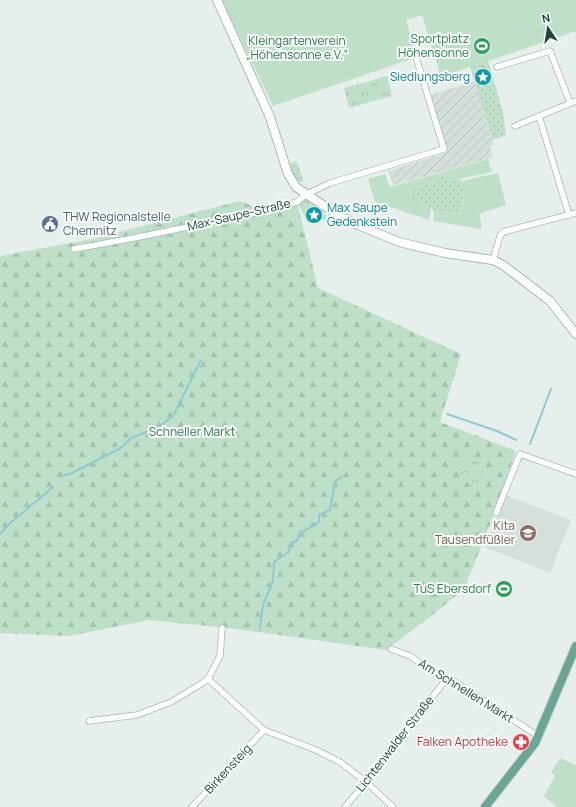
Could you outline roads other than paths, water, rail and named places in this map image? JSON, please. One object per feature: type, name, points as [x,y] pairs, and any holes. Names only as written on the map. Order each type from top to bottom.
[{"type":"main road","points":[[484,807],[535,743],[576,646]]},
{"type":"street","name":"Max-Saupe-Straße","points":[[217,0],[270,117],[288,174],[296,187],[338,215],[399,242],[445,253],[493,260],[550,301],[576,334]]},
{"type":"street","points":[[497,68],[550,51],[573,102],[515,126]]},
{"type":"street","name":"Max-Saupe-Straße","points":[[74,249],[260,212],[297,202],[307,194],[330,183],[444,149],[416,57]]},
{"type":"street","points":[[539,116],[569,214]]},
{"type":"street","points":[[493,260],[500,236],[503,232],[576,213]]},
{"type":"street","points":[[496,513],[520,454],[576,474]]},
{"type":"street","points":[[89,721],[138,714],[171,702],[208,679],[220,656],[222,628]]},
{"type":"street","name":"Am Schnellen Markt","points":[[391,649],[410,656],[445,681],[453,681],[538,736]]},
{"type":"street","points":[[208,679],[264,730],[316,750],[340,762],[366,782],[393,807]]},
{"type":"street","name":"Lichtenwalder Straße","points":[[345,807],[445,681]]},
{"type":"street","name":"Birkensteig","points":[[192,807],[264,730]]},
{"type":"waterway","points":[[64,475],[70,474],[121,448],[131,438],[157,428],[173,416],[201,360]]},
{"type":"waterway","points":[[530,444],[551,389]]},
{"type":"waterway","points":[[447,414],[497,431],[516,440]]},
{"type":"waterway","points":[[260,628],[263,605],[273,581],[274,562],[289,552],[291,543],[297,541],[300,532],[319,522],[319,515],[330,510],[335,482],[341,477]]},
{"type":"waterway","points":[[0,534],[8,525],[53,487]]},
{"type":"place","name":"Sportplatz Höhensonne","points":[[482,46]]},
{"type":"place","name":"Siedlungsberg","points":[[483,77]]},
{"type":"place","name":"Max Saupe Gedenkstein","points":[[314,215]]},
{"type":"place","name":"THW Regionalstelle Chemnitz","points":[[50,224]]},
{"type":"place","name":"Kita Tausendfüßler","points":[[528,533]]},
{"type":"place","name":"TuS Ebersdorf","points":[[504,589]]},
{"type":"place","name":"Falken Apotheke","points":[[521,742]]},
{"type":"park label","name":"Kleingartenverein „Höhensonne e.V.“","points":[[297,48]]},
{"type":"park label","name":"Schneller Markt","points":[[192,432]]}]
